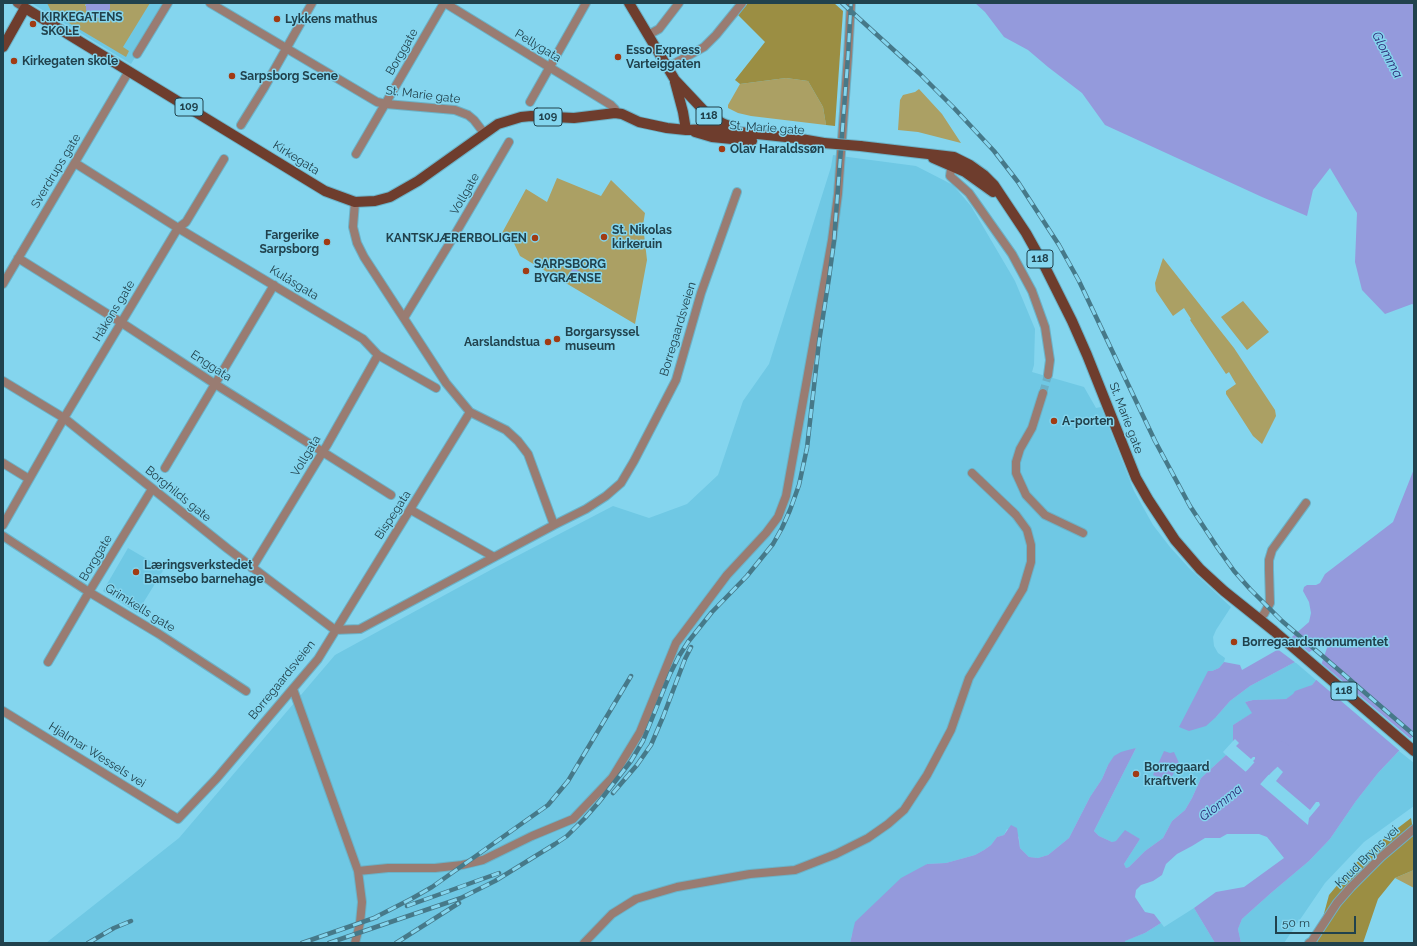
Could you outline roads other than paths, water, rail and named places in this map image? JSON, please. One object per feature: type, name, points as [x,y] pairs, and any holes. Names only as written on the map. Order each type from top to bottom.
[{"type":"main road","name":"118","points":[[629,3],[675,80],[686,130]]},
{"type":"main road","name":"109","points":[[3,47],[23,5]]},
{"type":"main road","name":"Kirkegata","points":[[23,5],[325,191],[355,202]]},
{"type":"main road","name":"118","points":[[675,80],[708,115],[724,124],[756,135]]},
{"type":"main road","name":"109","points":[[355,202],[369,202],[382,199],[418,182],[498,124],[521,117],[574,118],[615,112]]},
{"type":"main road","name":"St. Marie gate","points":[[615,112],[639,122],[686,130],[712,137],[795,145],[824,143]]},
{"type":"main road","name":"St. Marie gate","points":[[686,130],[711,129],[795,138],[824,143],[918,152],[952,162],[980,181],[1004,201],[1030,240],[1072,321],[1108,406],[1134,473],[1160,519],[1200,569],[1414,751]]},
{"type":"street","points":[[137,54],[168,3]]},
{"type":"street","name":"St. Marie gate","points":[[210,3],[377,102],[455,110],[468,115],[484,133]]},
{"type":"street","points":[[241,125],[264,88],[312,3]]},
{"type":"street","name":"Pellygata","points":[[444,3],[550,66],[611,105],[615,109],[615,112]]},
{"type":"street","name":"Borggate","points":[[356,154],[444,3]]},
{"type":"street","points":[[530,102],[586,3]]},
{"type":"street","points":[[648,35],[659,29],[678,3]]},
{"type":"street","points":[[668,67],[704,47],[716,35],[742,3]]},
{"type":"street","points":[[358,871],[388,868],[435,868],[462,866],[483,860],[532,836],[573,819],[612,778],[640,732],[676,643],[727,575],[778,517],[786,496],[834,225],[838,194],[851,3]]},
{"type":"street","name":"Sverdrups gate","points":[[3,284],[129,71]]},
{"type":"street","name":"Vollgate","points":[[404,318],[509,142]]},
{"type":"street","name":"Håkons gate","points":[[3,525],[64,418],[178,228],[186,222],[224,159]]},
{"type":"street","points":[[952,162],[950,176],[974,199],[1012,254],[1032,291],[1045,327],[1050,360],[1048,375]]},
{"type":"street","name":"Kulåsgata","points":[[75,163],[178,228],[363,339],[378,355],[436,388]]},
{"type":"street","name":"Borregaardsveien","points":[[178,819],[217,778],[318,659],[335,630],[360,629],[554,524],[586,509],[606,496],[621,483],[676,380],[701,293],[737,192]]},
{"type":"street","points":[[355,202],[353,227],[357,243],[364,257],[446,383],[470,412],[506,430],[518,441],[528,454],[554,524]]},
{"type":"street","name":"Enggata","points":[[18,258],[391,495]]},
{"type":"street","points":[[165,468],[274,285]]},
{"type":"street","name":"Vollgata","points":[[252,568],[323,451],[378,355]]},
{"type":"street","name":"Borghilds gate","points":[[3,381],[64,418],[252,568],[335,630]]},
{"type":"street","points":[[1043,393],[1032,428],[1020,449],[1016,462],[1016,473],[1026,495],[1044,515],[1083,534]]},
{"type":"street","name":"Bispegata","points":[[335,630],[411,510],[470,412]]},
{"type":"street","points":[[3,463],[30,479]]},
{"type":"street","points":[[584,943],[612,914],[636,899],[676,887],[750,874],[795,870],[836,854],[868,838],[888,824],[904,810],[927,775],[951,730],[969,678],[1023,588],[1031,562],[1031,545],[1027,530],[1016,515],[972,473]]},
{"type":"street","name":"Borggate","points":[[3,536],[89,592],[152,489]]},
{"type":"street","points":[[1258,619],[1264,614],[1270,603],[1269,560],[1272,550],[1306,503]]},
{"type":"street","points":[[411,510],[494,557]]},
{"type":"street","name":"Grimkells gate","points":[[48,662],[89,592],[159,634],[246,691]]},
{"type":"street","points":[[293,689],[358,871],[362,902],[360,923],[355,943]]},
{"type":"street","name":"Hjalmar Wessels vei","points":[[3,711],[178,819]]},
{"type":"street","name":"Knud Bryns vei","points":[[1309,943],[1312,941],[1337,903],[1350,887],[1381,857],[1414,829]]},
{"type":"water","points":[[86,3],[110,3],[110,9],[106,15],[98,18],[94,17],[86,10]]},
{"type":"water","points":[[975,3],[1414,3],[1414,305],[1412,304],[1385,314],[1362,290],[1355,262],[1357,213],[1330,168],[1313,190],[1307,216],[1105,125],[1082,93],[1028,50],[1004,37],[985,12]]},
{"type":"water","points":[[573,268],[588,276],[584,282],[570,273]]},
{"type":"water","points":[[1414,469],[1414,735],[1378,773],[1356,801],[1330,839],[1309,861],[1242,919],[1238,929],[1241,943],[1215,943],[1194,908],[1216,892],[1244,887],[1284,858],[1267,837],[1259,834],[1227,834],[1220,838],[1205,838],[1177,854],[1166,864],[1162,875],[1153,881],[1141,885],[1136,890],[1135,897],[1145,912],[1154,914],[1161,923],[1145,933],[1125,941],[1125,943],[850,943],[855,922],[901,878],[927,864],[946,863],[975,855],[991,845],[997,837],[1004,835],[1011,825],[1017,828],[1020,848],[1029,857],[1038,858],[1048,855],[1069,838],[1090,797],[1102,779],[1114,756],[1128,750],[1136,748],[1094,831],[1099,836],[1112,842],[1116,841],[1125,830],[1140,839],[1124,864],[1126,868],[1129,867],[1145,851],[1163,838],[1172,821],[1185,810],[1201,778],[1226,755],[1308,825],[1309,818],[1320,805],[1319,802],[1316,802],[1310,810],[1276,781],[1283,772],[1277,766],[1269,775],[1253,761],[1255,757],[1251,759],[1236,746],[1239,743],[1235,739],[1233,741],[1233,725],[1252,713],[1245,702],[1253,700],[1286,699],[1295,691],[1312,685],[1316,680],[1328,642],[1324,642],[1295,662],[1250,686],[1230,701],[1206,726],[1189,731],[1179,727],[1208,671],[1219,668],[1224,662],[1240,665],[1242,670],[1277,650],[1309,622],[1311,613],[1309,602],[1303,591],[1304,587],[1307,585],[1316,585],[1320,583],[1325,574],[1393,522]]},
{"type":"water","points":[[1164,751],[1170,753],[1174,752],[1179,763],[1169,782],[1153,775]]},
{"type":"waterway","name":"Glomma","points":[[1233,794],[1253,778],[1281,751]]},
{"type":"tunnel","points":[[1043,393],[1048,375]]},
{"type":"railway","points":[[842,3],[919,73],[954,108],[994,151],[1018,182],[1059,245],[1079,281],[1155,441],[1190,506],[1234,571],[1282,621],[1414,735]]},
{"type":"railway","points":[[329,943],[461,898],[495,881],[567,836],[599,802],[631,761],[643,741],[670,674],[688,642],[712,612],[747,576],[773,544],[782,528],[799,485],[807,448],[819,342],[834,241],[851,3]]},
{"type":"railway","points":[[613,793],[637,765],[651,745],[691,647]]},
{"type":"railway","points":[[372,919],[432,887],[548,805],[568,781],[631,676]]},
{"type":"railway","points":[[407,906],[499,873]]},
{"type":"railway","points":[[396,943],[459,903]]},
{"type":"railway","points":[[302,943],[377,917]]},
{"type":"railway","points":[[88,943],[114,928],[131,921]]},
{"type":"place","name":"Lykkens mathus","points":[[277,19]]},
{"type":"place","name":"KIRKEGATENS SKOLE","points":[[33,24]]},
{"type":"place","name":"Esso Express Varteiggaten","points":[[618,57]]},
{"type":"place","name":"Kirkegaten skole","points":[[14,61]]},
{"type":"place","name":"Sarpsborg Scene","points":[[232,76]]},
{"type":"place","name":"Olav Haraldssøn","points":[[722,149]]},
{"type":"place","name":"St. Nikolas kirkeruin","points":[[604,237]]},
{"type":"place","name":"KANTSKJÆRERBOLIGEN","points":[[535,238]]},
{"type":"place","name":"Fargerike Sarpsborg","points":[[327,242]]},
{"type":"place","name":"SARPSBORG BYGRÆNSE","points":[[526,271]]},
{"type":"place","name":"Borgarsyssel museum","points":[[557,339]]},
{"type":"place","name":"Aarslandstua","points":[[548,342]]},
{"type":"place","name":"A-porten","points":[[1054,421]]},
{"type":"place","name":"Læringsverkstedet Bamsebo barnehage","points":[[136,572]]},
{"type":"place","name":"Borregaardsmonumentet","points":[[1234,642]]},
{"type":"place","name":"Borregaard kraftverk","points":[[1136,774]]}]
